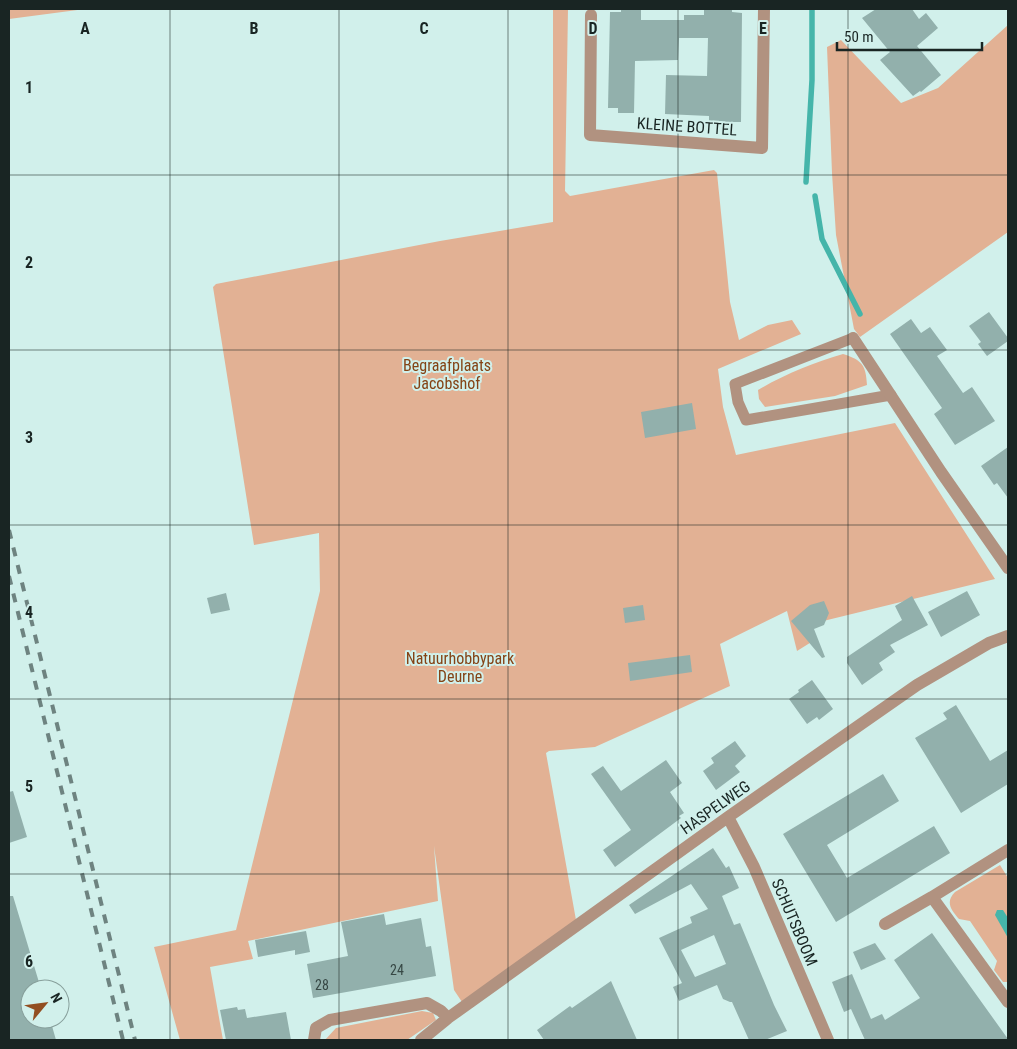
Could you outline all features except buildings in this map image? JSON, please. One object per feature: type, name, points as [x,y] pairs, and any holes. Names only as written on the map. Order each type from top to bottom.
[{"type":"street","name":"KLEINE BOTTEL","points":[[590,15],[590,134],[762,148],[764,9]]},
{"type":"street","points":[[853,338],[890,396],[1008,568]]},
{"type":"street","name":"HASPELWEG","points":[[427,1039],[448,1018],[728,817],[917,686],[989,643],[1008,636]]},
{"type":"street","name":"SCHUTSBOOM","points":[[728,817],[754,867],[828,1040]]},
{"type":"street","points":[[886,924],[1008,850]]},
{"type":"street","points":[[932,897],[1008,1002]]},
{"type":"street","points":[[314,1040],[316,1028],[330,1020],[427,1003],[441,1011],[448,1018]]},
{"type":"lane","points":[[853,338],[735,384],[738,402],[746,420],[890,396]]},
{"type":"green space","points":[[9,9],[85,9],[9,19]]},
{"type":"green space","points":[[553,9],[568,9],[565,191],[570,196],[714,170],[717,173],[730,302],[739,340],[768,325],[792,320],[801,334],[718,369],[723,407],[736,455],[895,423],[995,579],[811,624],[813,641],[797,651],[787,611],[720,644],[730,686],[595,747],[549,751],[546,753],[576,920],[462,1002],[454,990],[434,846],[438,901],[248,941],[253,959],[210,967],[223,1040],[180,1040],[154,947],[236,930],[320,591],[319,533],[254,545],[213,287],[216,284],[440,241],[553,222]]},
{"type":"green space","points":[[1008,25],[1008,232],[860,337],[854,329],[836,235],[827,47],[841,40],[901,103],[938,88]]},
{"type":"green space","points":[[843,354],[862,364],[866,373],[867,385],[835,396],[765,407],[759,399],[758,390],[768,384],[799,369]]},
{"type":"green space","points":[[1000,865],[1008,878],[1008,982],[1003,982],[994,970],[997,961],[970,921],[959,919],[950,906],[950,899],[955,892]]},
{"type":"green space","points":[[422,1011],[433,1013],[436,1020],[407,1040],[325,1040],[336,1028]]},
{"type":"water","points":[[997,910],[1003,910],[1008,918],[1008,938],[995,915]]},
{"type":"waterway","points":[[806,182],[812,80],[812,9]]},
{"type":"waterway","points":[[815,196],[822,239],[860,314]]},
{"type":"railway","points":[[9,530],[135,1040]]},
{"type":"railway","points":[[9,576],[123,1040]]},
{"type":"park label","name":"Begraafplaats Jacobshof","points":[[447,374]]},
{"type":"park label","name":"Natuurhobbypark Deurne","points":[[460,667]]}]
